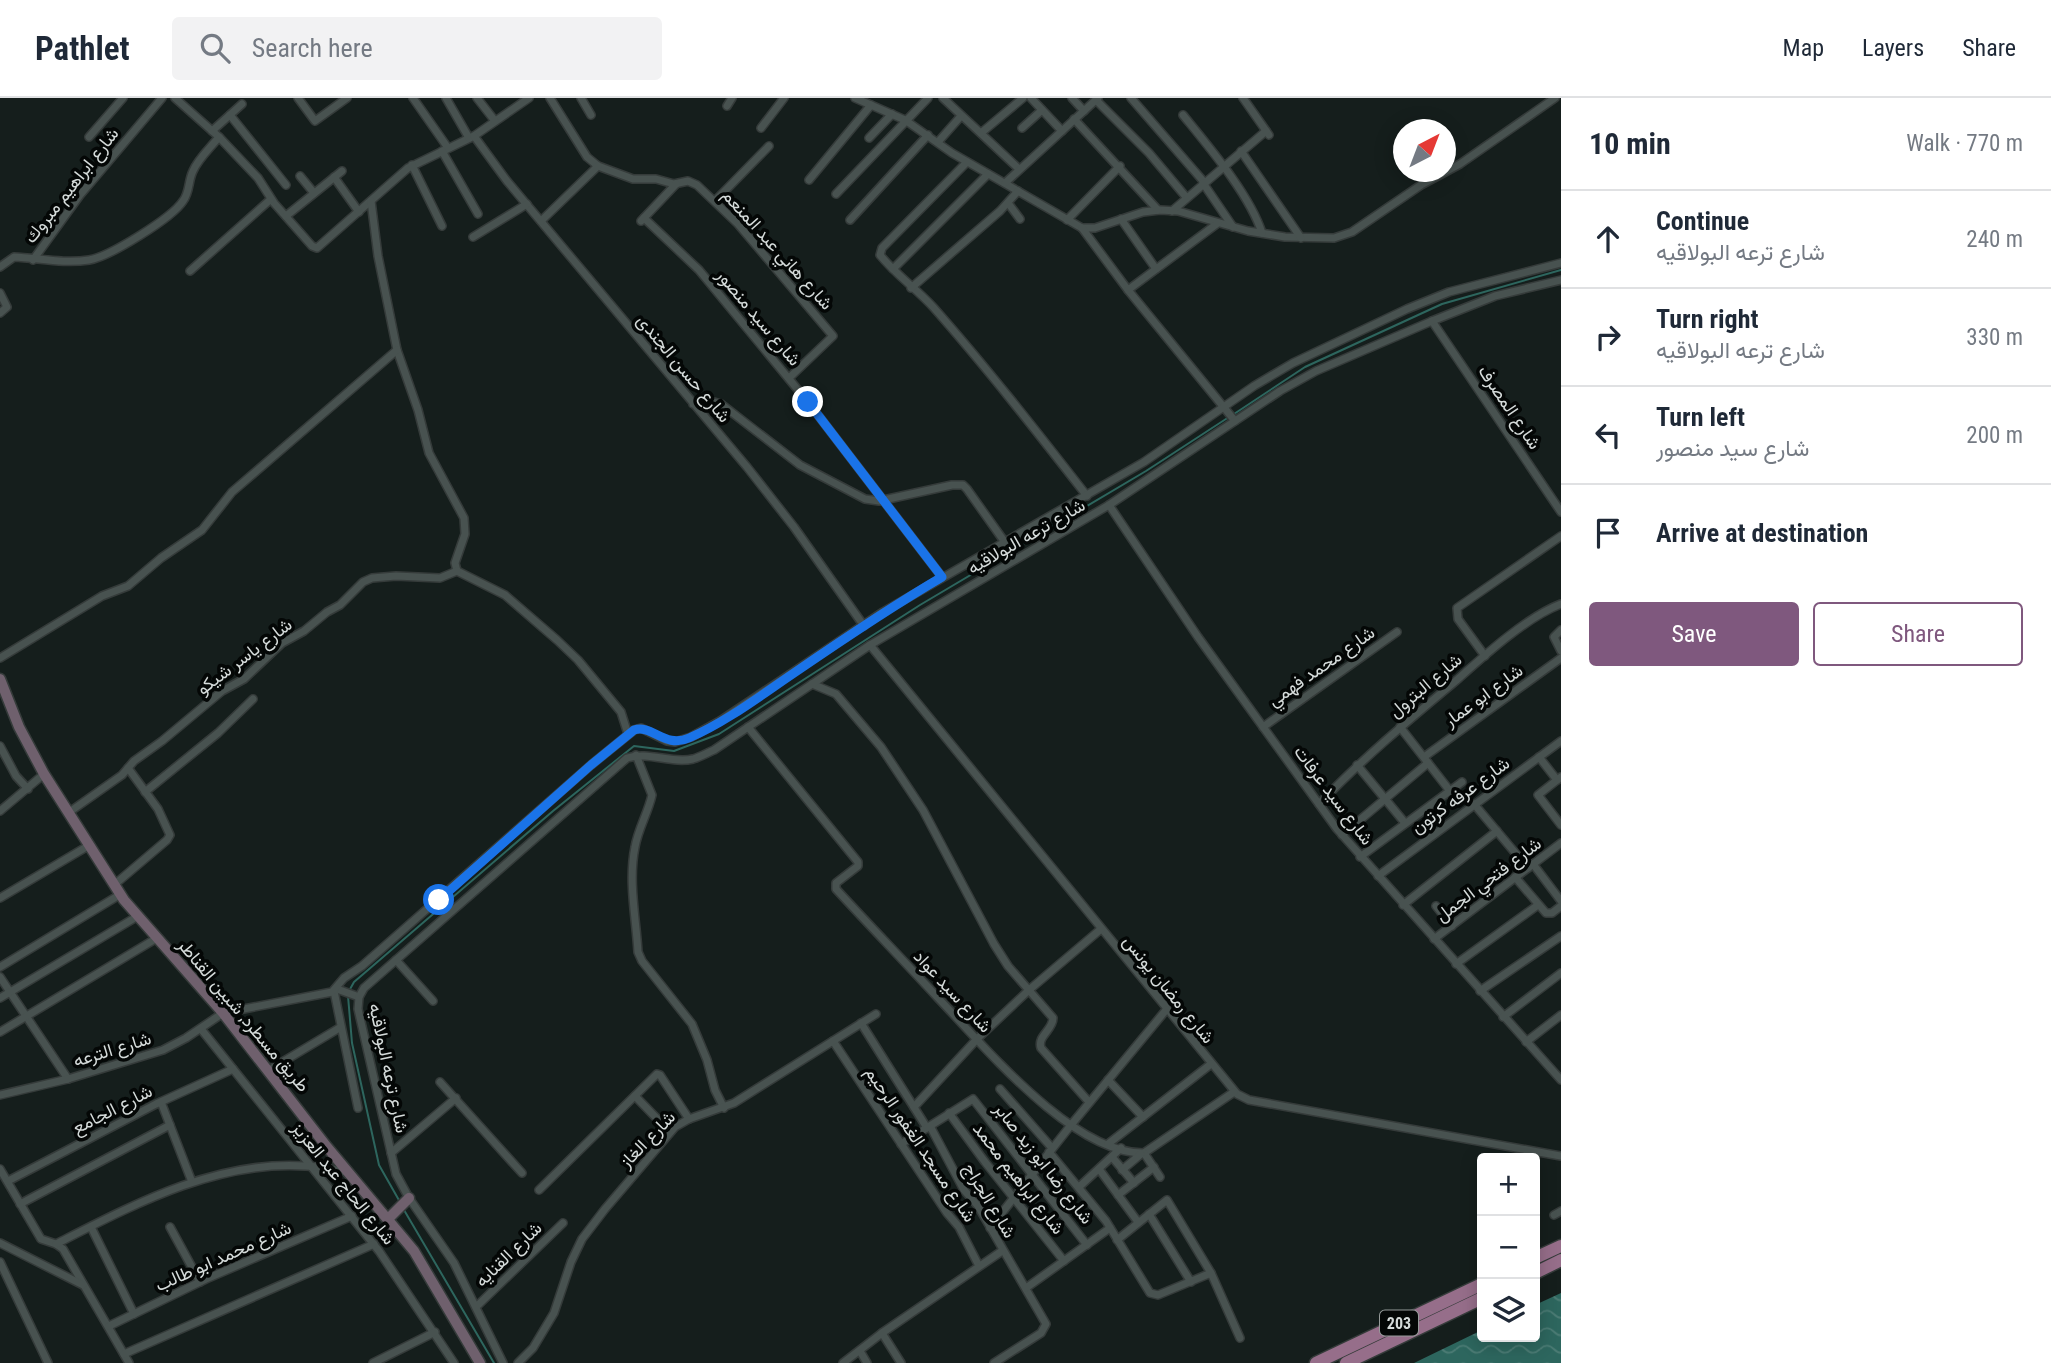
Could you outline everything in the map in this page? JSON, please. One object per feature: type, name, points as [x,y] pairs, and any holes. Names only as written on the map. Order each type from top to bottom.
[{"type":"main road","name":"طريق مسطرد, شبين القناطر","points":[[0,679],[42,776],[117,889],[220,1015],[270,1070],[349,1172],[392,1215],[479,1363]]},
{"type":"main road","points":[[392,1215],[408,1199]]},
{"type":"main road","points":[[1540,1256],[1561,1246]]},
{"type":"main road","points":[[1540,1270],[1561,1260]]},
{"type":"main road","name":"203","points":[[1316,1363],[1477,1286]]},
{"type":"main road","name":"203","points":[[1346,1363],[1477,1300]]},
{"type":"street","points":[[89,137],[123,98]]},
{"type":"street","name":"شارع ابراهيم مبروك","points":[[33,260],[80,195],[162,98]]},
{"type":"street","points":[[175,98],[219,137],[258,178],[271,200],[312,246],[317,248],[412,165],[472,137],[528,98]]},
{"type":"street","points":[[298,98],[312,120],[317,120],[347,98]]},
{"type":"street","points":[[413,98],[445,149],[478,214]]},
{"type":"street","name":"شارع حسن الجندى","points":[[446,98],[472,137],[794,527],[864,626]]},
{"type":"street","points":[[477,98],[495,121]]},
{"type":"street","name":"شارع هاني عبد المنعم","points":[[550,98],[587,157],[598,166],[633,179],[656,179],[677,184],[685,181],[696,185],[738,224],[833,336],[789,378]]},
{"type":"street","points":[[581,98],[591,115]]},
{"type":"street","points":[[727,106],[732,98]]},
{"type":"street","points":[[761,128],[784,98]]},
{"type":"street","points":[[855,98],[871,102],[905,120],[967,162],[1082,228],[1128,290],[1235,421]]},
{"type":"street","points":[[836,194],[928,98]]},
{"type":"street","points":[[943,98],[1019,169]]},
{"type":"street","points":[[981,133],[1023,98]]},
{"type":"street","points":[[1031,98],[1062,131]]},
{"type":"street","points":[[1072,98],[1084,111]]},
{"type":"street","points":[[1131,98],[1203,182],[1233,227]]},
{"type":"street","points":[[1172,211],[1241,151],[1268,133],[1243,98]]},
{"type":"street","points":[[1082,228],[1095,228],[1143,212],[1158,210],[1262,233],[1301,238],[1334,238],[1352,232],[1424,183],[1460,164],[1555,98]]},
{"type":"street","points":[[1005,183],[1097,99],[1149,153],[1186,197]]},
{"type":"street","points":[[809,180],[871,102]]},
{"type":"street","points":[[212,131],[242,104]]},
{"type":"street","points":[[1022,128],[1042,110]]},
{"type":"street","points":[[869,138],[892,114]]},
{"type":"street","points":[[230,115],[286,186]]},
{"type":"street","points":[[938,142],[961,116]]},
{"type":"street","points":[[1183,116],[1224,166],[1258,221],[1262,233]]},
{"type":"street","points":[[1074,120],[1120,166],[1158,210]]},
{"type":"street","points":[[850,220],[928,135]]},
{"type":"street","points":[[0,267],[14,257],[33,260],[94,259],[112,251],[171,214],[188,194],[194,169],[219,137]]},
{"type":"street","points":[[715,201],[769,146]]},
{"type":"street","points":[[1241,151],[1301,238]]},
{"type":"street","points":[[967,162],[882,248],[880,255],[933,307],[1087,496]]},
{"type":"street","points":[[412,165],[442,226]]},
{"type":"street","points":[[541,221],[598,166]]},
{"type":"street","points":[[1067,220],[1120,166]]},
{"type":"street","points":[[286,216],[342,171]]},
{"type":"street","points":[[893,269],[988,174]]},
{"type":"street","points":[[300,176],[314,193]]},
{"type":"street","points":[[334,177],[359,212]]},
{"type":"street","name":"شارع سيد منصور","points":[[677,184],[642,220],[693,262],[789,378],[942,577]]},
{"type":"street","points":[[911,288],[1008,203],[1018,191]]},
{"type":"street","points":[[190,271],[271,200]]},
{"type":"street","points":[[358,1108],[341,1027],[337,990],[344,978],[362,966],[628,734],[618,708],[557,640],[505,595],[457,571],[454,563],[464,534],[464,518],[429,453],[418,410],[397,350],[378,256],[371,201]]},
{"type":"street","points":[[1008,203],[1020,219]]},
{"type":"street","points":[[473,236],[527,204]]},
{"type":"street","points":[[1121,219],[1156,269]]},
{"type":"street","points":[[1128,290],[1218,223]]},
{"type":"street","name":"شارع ترعه البولاقيه","points":[[628,734],[641,728],[671,742],[691,737],[750,702],[942,577],[1144,462],[1285,366],[1429,300],[1482,282],[1561,263]]},
{"type":"street","name":"شارع ترعه البولاقيه","points":[[503,1363],[446,1250],[408,1199],[396,1174],[358,1009],[357,996],[364,988],[616,766],[636,755],[693,759],[714,750],[870,645],[1110,505],[1280,391],[1316,371],[1495,296],[1561,280]]},
{"type":"street","points":[[0,293],[7,307],[0,313]]},
{"type":"street","name":"شارع المصرف","points":[[1432,321],[1561,512]]},
{"type":"street","points":[[0,658],[102,596],[137,580],[161,558],[202,530],[232,492],[397,350]]},
{"type":"street","points":[[693,404],[717,402],[811,472],[856,496],[872,501],[963,485],[1004,541]]},
{"type":"street","name":"شارع سيد عرفات","points":[[1110,505],[1198,637],[1342,835],[1561,1080]]},
{"type":"street","points":[[1485,656],[1458,619],[1457,608],[1561,536]]},
{"type":"street","name":"شارع ياسر شيكو","points":[[68,813],[122,775],[222,691],[244,679],[282,643],[340,605],[363,582],[372,578],[396,576],[440,578],[457,571]]},
{"type":"street","name":"شارع البترول","points":[[1319,804],[1357,765],[1485,656],[1546,611],[1561,604]]},
{"type":"street","points":[[1561,630],[1554,637],[1561,651]]},
{"type":"street","name":"شارع محمد فهمي","points":[[1263,727],[1397,632]]},
{"type":"street","name":"شارع رمضان يونس","points":[[870,645],[1234,1092]]},
{"type":"street","name":"شارع ابو عمار","points":[[1342,835],[1426,760],[1561,659]]},
{"type":"street","points":[[813,684],[836,694],[881,747],[923,810],[993,944],[1054,1020],[1040,1040],[1041,1048],[1089,1102]]},
{"type":"street","points":[[145,792],[209,740],[253,699]]},
{"type":"street","name":"شارع سيد عواد","points":[[748,727],[858,862],[858,866],[836,883],[836,889],[1021,1086],[1089,1136],[1142,1154]]},
{"type":"street","points":[[1401,727],[1450,791]]},
{"type":"street","name":"شارع عرفه كرتون","points":[[1378,876],[1561,741]]},
{"type":"street","points":[[0,746],[16,776],[29,787]]},
{"type":"street","points":[[636,755],[652,795],[641,822],[634,851],[632,880],[638,952],[642,961],[692,1024],[724,1108]]},
{"type":"street","points":[[1539,757],[1559,779],[1539,794],[1539,797],[1561,825]]},
{"type":"street","points":[[1357,765],[1405,823]]},
{"type":"street","points":[[0,967],[117,889],[167,840],[170,835],[158,809],[128,768]]},
{"type":"street","points":[[0,811],[42,776]]},
{"type":"street","points":[[1360,857],[1462,782]]},
{"type":"street","points":[[1474,804],[1561,904],[1549,914],[1515,877]]},
{"type":"street","points":[[1403,905],[1497,831]]},
{"type":"street","name":"شارع فتحي الجمل","points":[[1434,939],[1561,844]]},
{"type":"street","points":[[0,898],[88,846]]},
{"type":"street","points":[[1456,964],[1538,905]]},
{"type":"street","points":[[1436,906],[1452,926]]},
{"type":"street","points":[[0,998],[138,916]]},
{"type":"street","points":[[914,1107],[977,1039],[1029,990],[1101,929]]},
{"type":"street","points":[[1480,991],[1561,936]]},
{"type":"street","points":[[0,1032],[157,938]]},
{"type":"street","points":[[396,960],[433,1001]]},
{"type":"street","points":[[1503,1017],[1561,973]]},
{"type":"street","points":[[0,977],[68,1079]]},
{"type":"street","points":[[220,1015],[337,990],[357,996]]},
{"type":"street","points":[[990,1228],[1089,1102],[1166,1010]]},
{"type":"street","name":"شارع الغاز","points":[[518,1363],[533,1348],[554,1313],[570,1262],[582,1239],[670,1132],[689,1119],[724,1108],[876,1014]]},
{"type":"street","name":"شارع الترعه","points":[[0,1095],[68,1079],[163,1050],[220,1015]]},
{"type":"street","points":[[1525,1042],[1561,1015]]},
{"type":"street","name":"شارع الجراج","points":[[862,1023],[929,1127],[964,1190],[978,1206],[1046,1327],[1041,1333],[995,1362]]},
{"type":"street","name":"شارع الحاج عبد العزيز","points":[[203,1027],[233,1069],[374,1244],[454,1363]]},
{"type":"street","points":[[270,1070],[341,1027]]},
{"type":"street","name":"شارع مسجد الغفور الرحيم","points":[[834,1041],[947,1213],[958,1224],[979,1266]]},
{"type":"street","points":[[1108,1144],[1211,1064]]},
{"type":"street","name":"شارع الجامع","points":[[8,1181],[233,1069]]},
{"type":"street","points":[[539,1190],[656,1075],[660,1075],[689,1119]]},
{"type":"street","points":[[1108,1080],[1143,1117]]},
{"type":"street","points":[[440,1082],[522,1173]]},
{"type":"street","points":[[1000,1089],[1080,1187],[1110,1228],[1152,1295],[1211,1273]]},
{"type":"street","points":[[1122,1170],[1234,1092],[1249,1100],[1561,1156]]},
{"type":"street","points":[[635,1096],[670,1132]]},
{"type":"street","points":[[391,1153],[456,1098]]},
{"type":"street","name":"شارع رضا ابو زيد صابر","points":[[950,1113],[970,1100],[975,1100],[1087,1245]]},
{"type":"street","points":[[162,1102],[192,1182]]},
{"type":"street","points":[[901,1144],[950,1113]]},
{"type":"street","name":"شارع ابراهيم محمد","points":[[950,1113],[1065,1261]]},
{"type":"street","points":[[20,1204],[170,1125]]},
{"type":"street","points":[[1080,1187],[1121,1148]]},
{"type":"street","points":[[1142,1154],[1160,1177]]},
{"type":"street","points":[[1112,1157],[1134,1183]]},
{"type":"street","points":[[56,1244],[192,1182],[259,1168],[312,1166],[349,1172]]},
{"type":"street","points":[[1118,1195],[1153,1167]]},
{"type":"street","points":[[0,1169],[41,1239],[63,1249],[129,1363]]},
{"type":"street","points":[[1098,1169],[1139,1222]]},
{"type":"street","points":[[1117,1240],[1167,1200],[1211,1273],[1240,1339]]},
{"type":"street","points":[[1149,1213],[1191,1282]]},
{"type":"street","name":"شارع محمد ابو طالب","points":[[109,1326],[200,1282],[352,1216]]},
{"type":"street","name":"شارع القنايه","points":[[475,1307],[563,1223]]},
{"type":"street","points":[[91,1227],[134,1314]]},
{"type":"street","points":[[170,1227],[200,1282]]},
{"type":"street","points":[[1026,1288],[1110,1228]]},
{"type":"street","points":[[0,1243],[83,1285]]},
{"type":"street","points":[[124,1354],[374,1244]]},
{"type":"street","points":[[843,1363],[1002,1251]]},
{"type":"street","points":[[0,1262],[48,1363]]},
{"type":"street","points":[[377,1362],[435,1332]]},
{"type":"street","points":[[882,1333],[901,1363]]},
{"type":"street","points":[[860,1351],[867,1363]]},
{"type":"water","points":[[1561,1293],[1561,1363],[1414,1363],[1477,1332],[1477,1342],[1540,1342],[1540,1303]]},
{"type":"waterway","points":[[1234,414],[1305,367],[1442,304],[1561,270]]},
{"type":"waterway","points":[[349,991],[354,982],[553,811],[634,746],[674,751],[719,734],[920,605],[1146,471],[1229,417]]},
{"type":"waterway","points":[[348,996],[352,1043],[379,1165],[400,1202]]},
{"type":"waterway","points":[[404,1210],[494,1363]]},
{"type":"route","points":[[439,900],[634,730],[641,728],[671,742],[691,737],[750,702],[883,612],[942,577],[808,402]]}]
